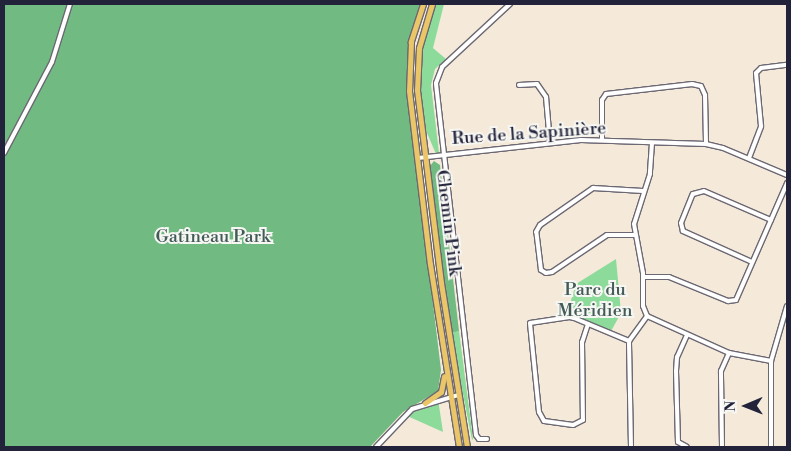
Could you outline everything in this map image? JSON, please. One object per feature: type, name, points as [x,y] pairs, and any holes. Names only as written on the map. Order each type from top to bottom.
[{"type":"main road","name":"Chemin Pink","points":[[423,4],[415,27],[410,58],[410,90],[436,306],[459,447]]},
{"type":"main road","name":"Chemin Pink","points":[[432,4],[418,59],[417,90],[458,395],[467,447]]},
{"type":"main road","points":[[425,404],[438,395],[444,386],[436,306]]},
{"type":"street","points":[[4,153],[52,62],[70,4]]},
{"type":"street","points":[[487,439],[479,439],[476,435],[436,83],[438,74],[510,4]]},
{"type":"street","points":[[749,158],[760,126],[756,72],[760,68],[787,64]]},
{"type":"street","points":[[520,85],[536,84],[546,97],[550,143]]},
{"type":"street","points":[[602,140],[602,100],[606,94],[692,84],[700,86],[705,95],[706,144]]},
{"type":"street","name":"Rue de la Sapinière","points":[[418,158],[550,143],[602,140],[706,144],[749,158],[787,175]]},
{"type":"street","points":[[652,143],[651,170],[636,212],[635,235],[643,277],[642,302],[647,316],[729,353],[771,361]]},
{"type":"street","points":[[643,277],[670,277],[731,302],[738,298],[787,183]]},
{"type":"street","points":[[635,235],[607,235],[552,272],[546,273],[541,270],[536,232],[540,225],[593,188],[643,191]]},
{"type":"street","points":[[752,262],[683,231],[681,223],[693,194],[704,191],[770,220]]},
{"type":"street","points":[[771,447],[771,361],[787,306]]},
{"type":"street","points":[[631,447],[629,341],[647,316]]},
{"type":"street","points":[[588,324],[582,342],[583,420],[576,425],[544,421],[538,412],[529,326],[536,320],[566,317],[588,324],[629,341]]},
{"type":"street","points":[[687,335],[678,357],[676,372],[677,440],[687,447]]},
{"type":"street","points":[[722,447],[721,371],[729,353]]},
{"type":"street","points":[[376,447],[405,415],[425,404],[458,395]]},
{"type":"green space","name":"Gatineau Park","points":[[4,4],[420,4],[410,38],[407,87],[441,370],[438,391],[403,412],[370,447],[4,447]]},
{"type":"green space","points":[[436,4],[444,4],[433,48],[446,59],[435,69],[431,85],[439,153],[436,154],[424,126],[419,80],[423,41]]},
{"type":"green space","points":[[434,161],[440,165],[459,331],[451,333],[430,166]]},
{"type":"green space","name":"Parc du Méridien","points":[[616,259],[621,313],[610,333],[566,317],[576,284]]},
{"type":"green space","points":[[459,331],[473,439],[472,440],[451,333]]},
{"type":"green space","points":[[438,399],[443,432],[405,415],[412,409]]}]
